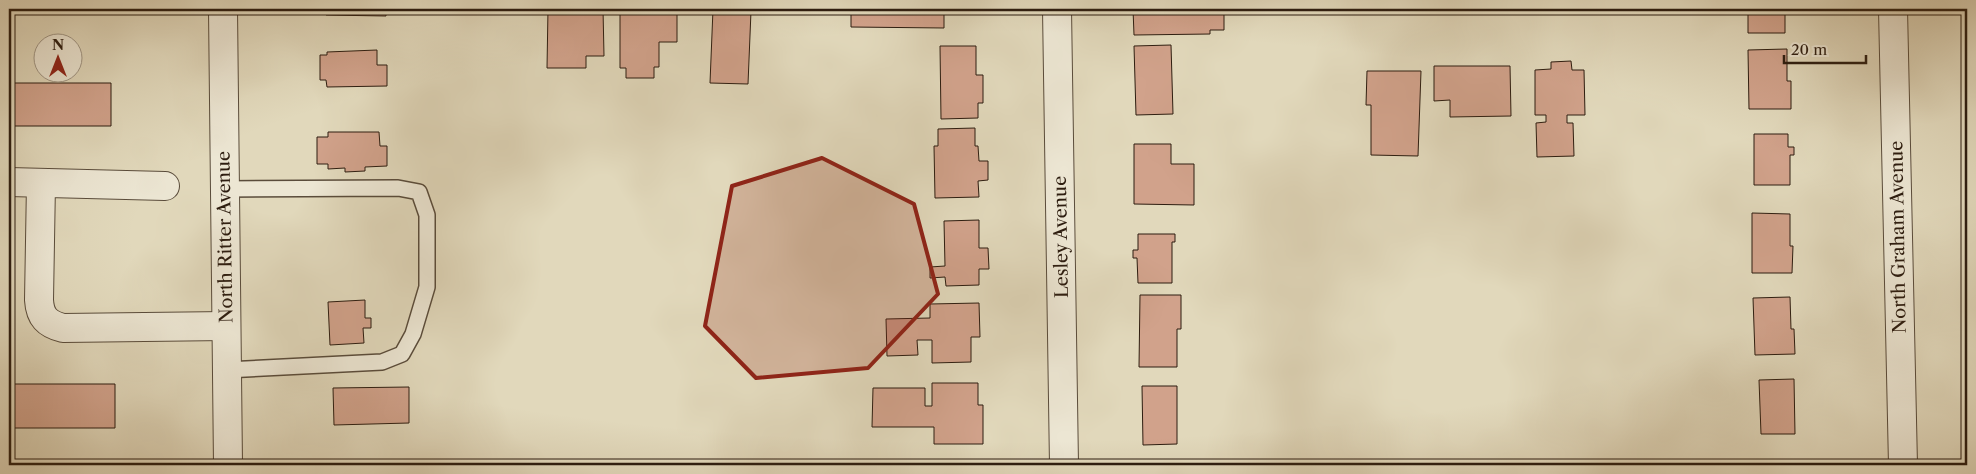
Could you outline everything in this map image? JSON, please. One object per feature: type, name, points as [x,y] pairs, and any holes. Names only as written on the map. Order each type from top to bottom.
[{"type":"street","name":"North Ritter Avenue","points":[[223,9],[228,465]]},
{"type":"street","name":"Lesley Avenue","points":[[1057,9],[1064,465]]},
{"type":"street","name":"North Graham Avenue","points":[[1893,9],[1903,465]]},
{"type":"street","points":[[9,182],[165,186]]},
{"type":"street","points":[[41,183],[39,308],[41,315],[46,320],[54,326],[64,328],[226,326]]},
{"type":"lane","points":[[225,189],[408,189],[419,192],[427,215],[427,287],[413,334],[402,354],[382,362],[226,370]]},
{"type":"highlighted area","points":[[822,158],[914,204],[938,294],[868,368],[756,378],[705,326],[732,186]]},
{"type":"building","points":[[316,9],[386,9],[386,16],[326,15],[326,13],[316,13]]},
{"type":"building","points":[[548,9],[603,9],[604,56],[586,56],[586,68],[547,68]]},
{"type":"building","points":[[620,9],[677,9],[677,42],[659,42],[659,67],[654,67],[654,78],[626,78],[626,68],[620,68]]},
{"type":"building","points":[[713,9],[751,11],[748,84],[710,83]]},
{"type":"building","points":[[851,9],[944,9],[944,28],[851,27]]},
{"type":"building","points":[[1133,9],[1224,9],[1224,30],[1210,30],[1210,34],[1134,35]]},
{"type":"building","points":[[1748,9],[1785,9],[1785,33],[1748,33]]},
{"type":"building","points":[[1171,45],[1173,114],[1136,115],[1134,46]]},
{"type":"building","points":[[940,46],[976,46],[976,75],[983,75],[983,103],[978,103],[978,118],[941,119]]},
{"type":"building","points":[[1787,49],[1787,81],[1791,81],[1791,109],[1749,109],[1748,50]]},
{"type":"building","points":[[377,50],[377,65],[387,65],[387,86],[327,87],[326,80],[320,80],[320,55],[327,55],[327,52]]},
{"type":"building","points":[[1571,61],[1572,70],[1584,70],[1585,115],[1567,115],[1567,123],[1573,123],[1574,156],[1537,157],[1536,123],[1546,122],[1546,115],[1535,115],[1535,70],[1551,69],[1551,62]]},
{"type":"building","points":[[1434,66],[1510,66],[1511,116],[1450,117],[1450,100],[1434,101]]},
{"type":"building","points":[[1367,71],[1421,71],[1418,156],[1371,155],[1371,105],[1366,105]]},
{"type":"building","points":[[9,83],[111,83],[111,126],[9,126]]},
{"type":"building","points":[[975,128],[975,146],[978,146],[979,161],[988,161],[988,180],[978,181],[979,197],[935,198],[934,146],[938,146],[938,129]]},
{"type":"building","points":[[328,132],[379,132],[380,146],[387,146],[387,166],[365,167],[365,171],[345,172],[345,168],[328,169],[328,164],[317,164],[317,137],[328,137]]},
{"type":"building","points":[[1754,134],[1788,134],[1788,147],[1794,147],[1794,155],[1790,155],[1790,185],[1754,185]]},
{"type":"building","points":[[1134,144],[1171,144],[1171,164],[1194,164],[1194,205],[1134,204]]},
{"type":"building","points":[[1752,213],[1790,214],[1790,246],[1793,246],[1792,273],[1752,273]]},
{"type":"building","points":[[979,220],[979,248],[988,248],[989,269],[979,269],[979,285],[946,286],[945,277],[930,278],[930,267],[945,266],[944,221]]},
{"type":"building","points":[[1138,234],[1175,234],[1175,242],[1172,242],[1172,283],[1138,283],[1137,258],[1133,258],[1133,250],[1138,250]]},
{"type":"building","points":[[1140,295],[1181,295],[1181,329],[1177,329],[1177,367],[1139,367]]},
{"type":"building","points":[[1790,297],[1791,329],[1794,329],[1795,354],[1755,355],[1753,298]]},
{"type":"building","points":[[365,300],[365,318],[371,318],[371,328],[363,328],[364,343],[330,345],[328,302]]},
{"type":"building","points":[[979,303],[980,337],[971,337],[971,362],[932,363],[932,340],[917,340],[918,355],[887,356],[886,319],[930,318],[930,304]]},
{"type":"building","points":[[1794,379],[1795,434],[1761,434],[1759,380]]},
{"type":"building","points":[[932,383],[978,383],[978,405],[983,405],[983,444],[934,444],[934,427],[872,427],[873,388],[925,388],[925,406],[932,406]]},
{"type":"building","points":[[9,384],[115,384],[115,428],[9,428]]},
{"type":"building","points":[[1142,386],[1177,386],[1177,444],[1143,445]]},
{"type":"building","points":[[409,387],[409,423],[334,425],[333,388]]}]
